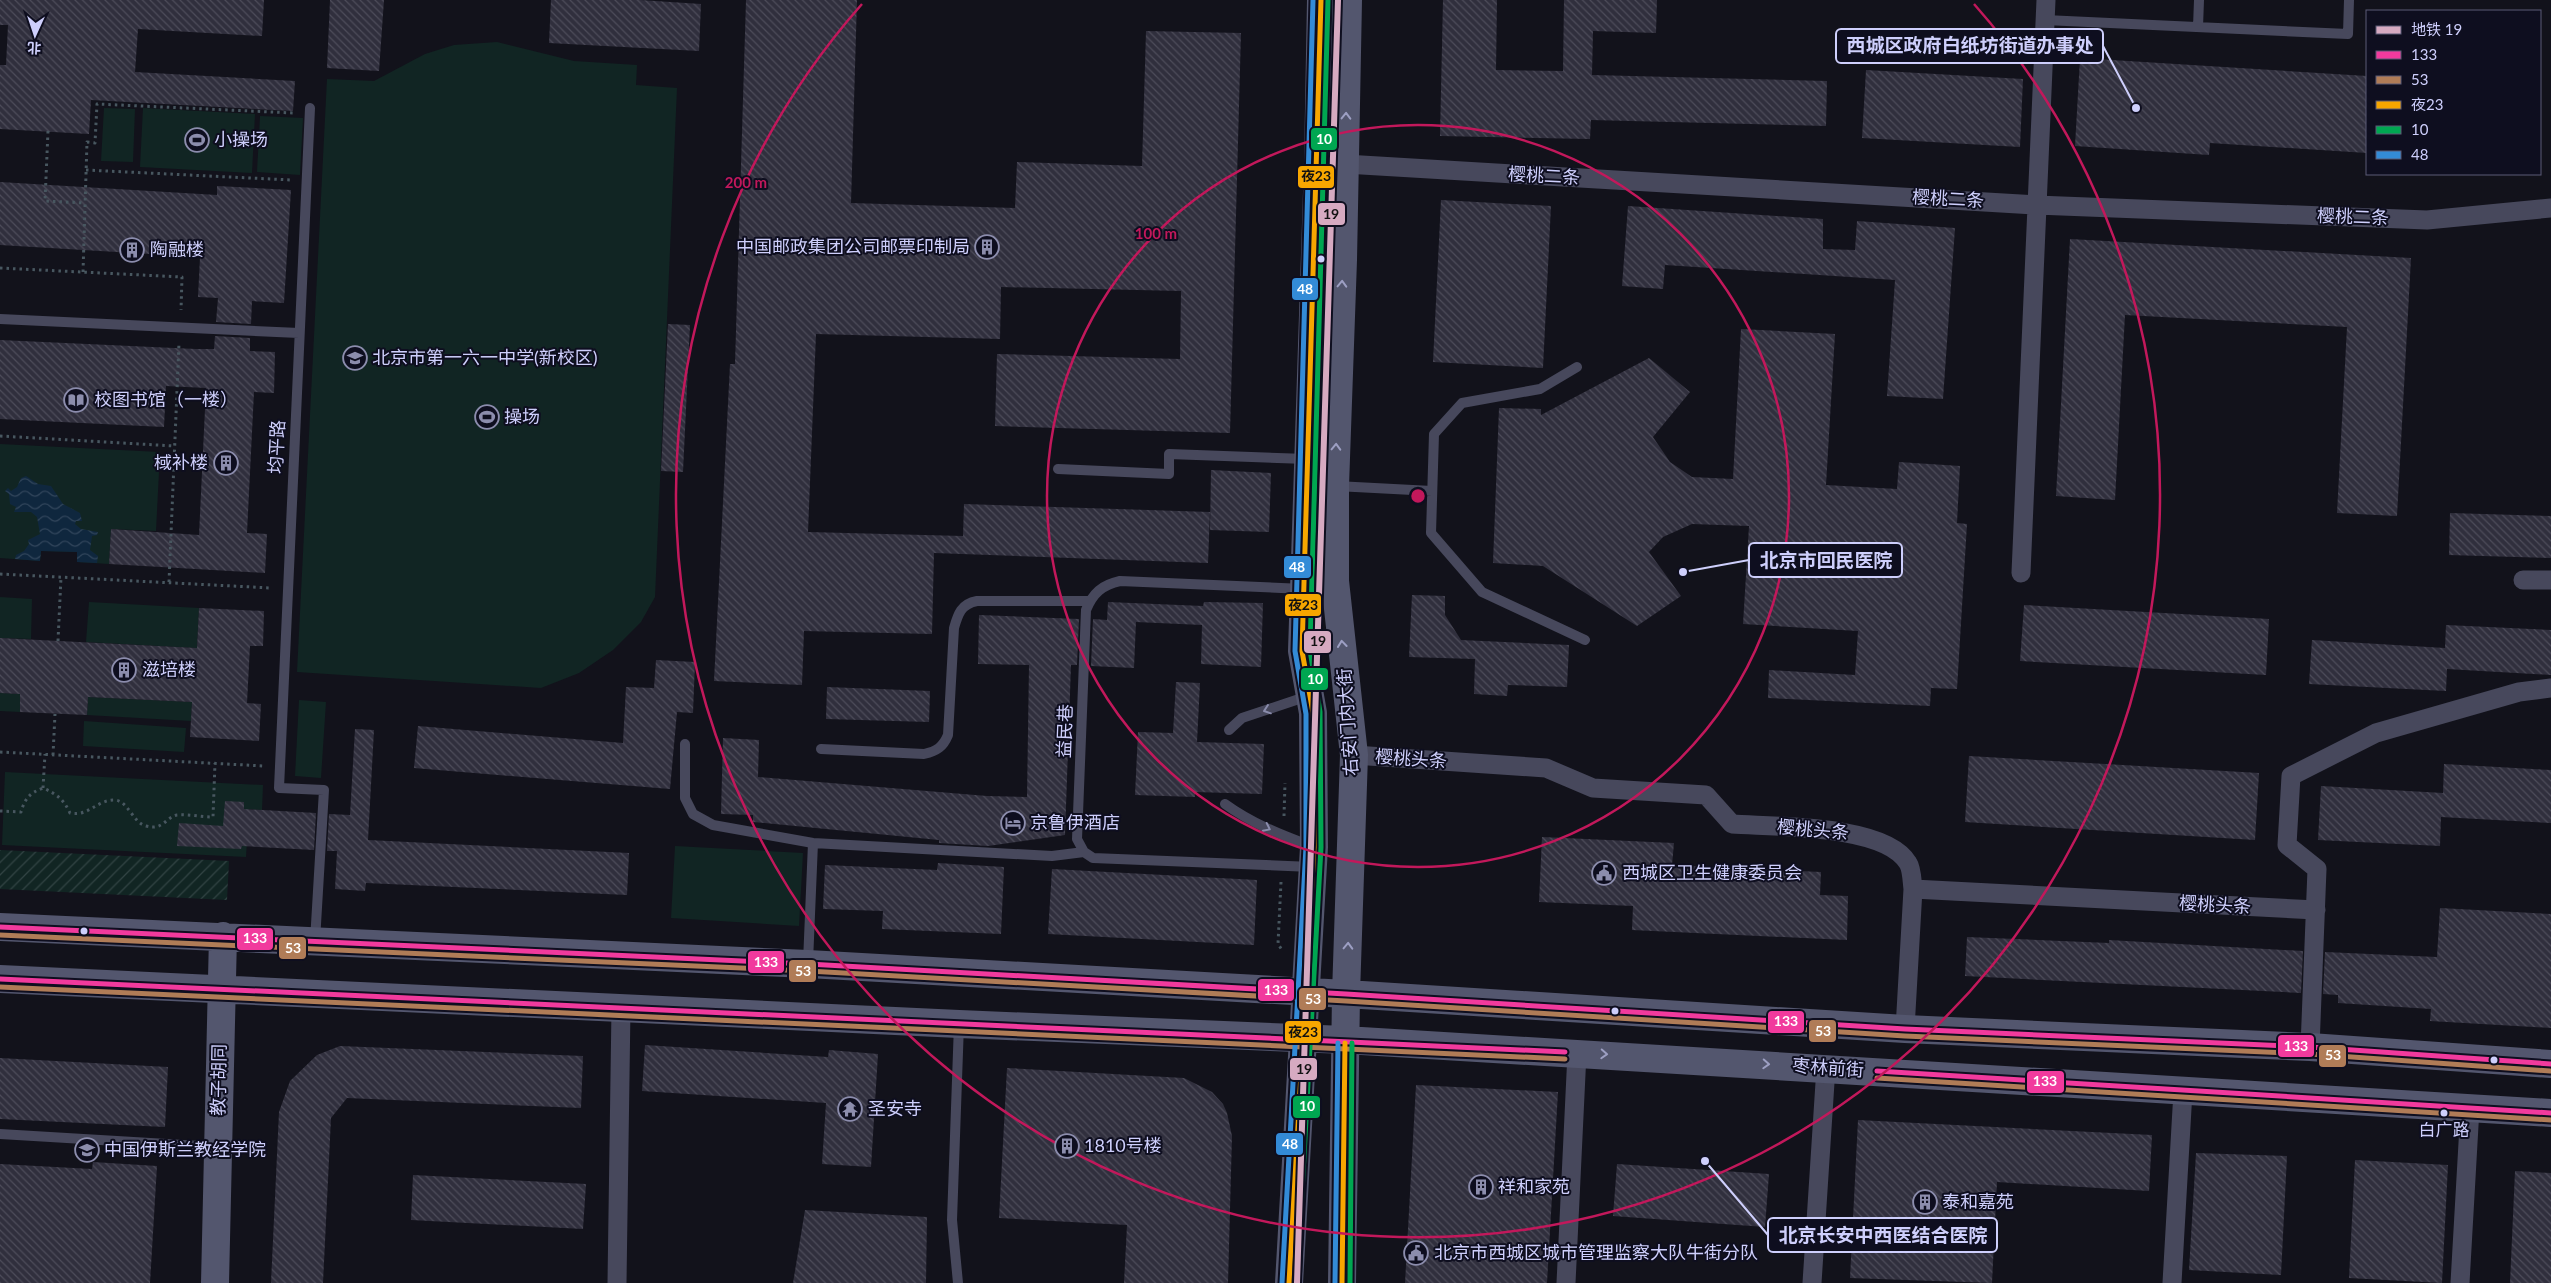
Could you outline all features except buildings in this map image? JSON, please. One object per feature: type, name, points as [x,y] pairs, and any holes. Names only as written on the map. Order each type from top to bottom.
[{"type":"main road","name":"右安门内大街","points":[[1289,1283],[1305,1039],[1313,857],[1313,713],[1302,651],[1318,162],[1321,0]]},
{"type":"main road","name":"右安门内大街","points":[[1342,1283],[1346,994],[1354,755],[1335,581],[1334,486],[1345,164],[1348,0]]},
{"type":"main road","points":[[1318,162],[1345,164]]},
{"type":"main road","points":[[0,926],[808,964],[1346,994],[1905,1029],[2310,1047],[2551,1064]]},
{"type":"main road","name":"教子胡同","points":[[214,1283],[223,936]]},
{"type":"main road","name":"枣林前街","points":[[0,979],[221,991],[1345,1040],[1826,1067],[2551,1114]]},
{"type":"street","points":[[2021,573],[2046,0]]},
{"type":"street","name":"樱桃二条","points":[[1345,164],[2036,205],[2427,220],[2551,208]]},
{"type":"street","points":[[2523,580],[2551,580]]},
{"type":"street","points":[[2310,1047],[2317,869],[2287,845],[2291,776],[2376,733],[2519,692],[2551,688]]},
{"type":"street","name":"樱桃头条","points":[[1354,755],[1546,768],[1593,788],[1706,795],[1732,824],[1853,832],[1893,847],[1909,863],[1913,889],[2316,910]]},
{"type":"street","points":[[1905,1029],[1913,889]]},
{"type":"street","points":[[617,1283],[621,1008]]},
{"type":"street","points":[[1566,1283],[1576,1053]]},
{"type":"street","points":[[1812,1283],[1826,1067]]},
{"type":"street","points":[[2172,1283],[2183,1091]]},
{"type":"street","points":[[2460,1283],[2470,1108]]},
{"type":"lane","points":[[2198,27],[2199,0]]},
{"type":"lane","points":[[2045,20],[2348,34],[2349,0]]},
{"type":"lane","name":"均平路","points":[[310,111],[279,788],[324,790],[315,941]]},
{"type":"lane","points":[[0,318],[299,333]]},
{"type":"lane","points":[[1577,367],[1540,389],[1462,404],[1434,434],[1431,533],[1482,592],[1586,640]]},
{"type":"lane","points":[[1058,469],[1169,474],[1169,454],[1308,459]]},
{"type":"lane","points":[[1334,486],[1432,491]]},
{"type":"lane","points":[[821,749],[924,754],[936,752],[944,744],[948,735],[954,628],[959,611],[967,603],[977,601],[1090,601],[1097,591],[1107,584],[1120,582],[1304,589]]},
{"type":"lane","name":"益民巷","points":[[1084,852],[1077,839],[1086,610],[1090,601]]},
{"type":"lane","points":[[1229,730],[1242,718],[1309,695]]},
{"type":"lane","points":[[684,744],[686,798],[693,814],[713,824],[813,843],[1052,856],[1084,852],[1093,858],[1313,857]]},
{"type":"lane","points":[[1225,804],[1313,857]]},
{"type":"lane","points":[[808,964],[813,843]]},
{"type":"lane","points":[[958,1283],[952,1220],[959,1024]]},
{"type":"lane","points":[[0,1134],[218,1147]]},
{"type":"path","points":[[83,272],[87,142],[95,142],[97,104],[310,111]]},
{"type":"path","points":[[48,131],[45,201],[85,203]]},
{"type":"path","points":[[86,170],[306,181]]},
{"type":"path","points":[[0,268],[182,278],[169,582]]},
{"type":"path","points":[[0,436],[175,446]]},
{"type":"path","points":[[0,574],[287,589]]},
{"type":"path","points":[[58,640],[61,577]]},
{"type":"path","points":[[53,754],[55,714]]},
{"type":"path","points":[[0,752],[280,766]]},
{"type":"path","points":[[44,788],[45,754]]},
{"type":"path","points":[[0,811],[21,812],[25,799],[33,792],[44,788],[57,794],[66,804],[70,813],[83,814],[95,806],[114,800],[122,802],[140,824],[156,828],[175,815],[213,817],[216,763]]},
{"type":"green space","name":"操场","points":[[497,42],[574,61],[637,65],[636,85],[677,88],[655,597],[641,622],[613,650],[579,673],[541,688],[297,672],[327,79],[374,81],[425,54],[454,45]]},
{"type":"green space","points":[[104,108],[135,109],[133,162],[101,161]]},
{"type":"green space","name":"小操场","points":[[143,108],[255,114],[252,173],[140,167]]},
{"type":"green space","points":[[260,116],[303,118],[300,175],[257,172]]},
{"type":"green space","points":[[0,444],[160,452],[156,531],[111,529],[109,564],[77,562],[77,552],[41,551],[40,561],[0,558]]},
{"type":"green space","points":[[0,597],[32,599],[31,639],[0,638]]},
{"type":"green space","points":[[89,602],[199,608],[197,648],[86,642]]},
{"type":"green space","points":[[0,693],[20,694],[20,712],[0,711]]},
{"type":"green space","points":[[88,697],[192,702],[191,721],[87,715]]},
{"type":"green space","points":[[299,700],[326,702],[321,778],[295,776]]},
{"type":"green space","points":[[84,721],[186,728],[184,752],[83,746]]},
{"type":"green space","points":[[5,772],[263,785],[262,810],[249,809],[246,857],[2,845]]},
{"type":"green space","points":[[675,846],[803,853],[799,926],[671,918]]},
{"type":"green space","points":[[0,850],[229,861],[227,900],[0,889]]},
{"type":"water","points":[[26,476],[38,484],[51,486],[63,504],[80,513],[82,521],[76,521],[75,524],[81,529],[98,532],[97,535],[92,536],[90,550],[98,556],[97,563],[77,562],[77,552],[41,551],[40,561],[15,559],[16,555],[24,551],[29,544],[28,540],[40,534],[37,517],[31,512],[14,512],[16,507],[10,504],[9,494],[5,491],[8,488],[11,491],[17,487],[21,478]]},
{"type":"metro line","name":"19","points":[[1297,1283],[1338,0]]},
{"type":"transit line","name":"48","points":[[1282,1283],[1306,847],[1306,714],[1295,651],[1313,0]]},
{"type":"transit line","name":"夜23","points":[[1289,1283],[1314,847],[1313,713],[1302,651],[1321,0]]},
{"type":"transit line","name":"10","points":[[1297,1283],[1321,847],[1320,712],[1310,650],[1328,0]]},
{"type":"transit line","name":"133","points":[[0,927],[808,964],[1346,994],[1905,1029],[2310,1047],[2551,1064]]},
{"type":"transit line","name":"53","points":[[0,935],[808,971],[1346,1001],[1905,1036],[2310,1054],[2550,1071]]},
{"type":"transit line","name":"133","points":[[0,979],[1565,1052]]},
{"type":"transit line","name":"53","points":[[0,987],[1565,1059]]},
{"type":"transit line","name":"48","points":[[1335,1283],[1338,1043]]},
{"type":"transit line","name":"夜23","points":[[1342,1283],[1345,1043]]},
{"type":"transit line","name":"10","points":[[1350,1283],[1352,1043]]},
{"type":"transit line","name":"133","points":[[1877,1071],[2551,1113]]},
{"type":"transit line","name":"53","points":[[1877,1078],[2551,1120]]},
{"type":"place","name":"西城区政府白纸坊街道办事处","points":[[2136,108]]},
{"type":"place","name":"小操场","points":[[197,140]]},
{"type":"place","name":"中国邮政集团公司邮票印制局","points":[[987,247]]},
{"type":"place","name":"陶融楼","points":[[132,250]]},
{"type":"place","name":"北京市第一六一中学(新校区)","points":[[355,358]]},
{"type":"place","name":"校图书馆（一楼）","points":[[76,400]]},
{"type":"place","name":"操场","points":[[487,417]]},
{"type":"place","name":"棫补楼","points":[[226,463]]},
{"type":"place","name":"北京市回民医院","points":[[1683,572]]},
{"type":"place","name":"滋培楼","points":[[124,670]]},
{"type":"place","name":"京鲁伊酒店","points":[[1013,823]]},
{"type":"place","name":"西城区卫生健康委员会","points":[[1604,873]]},
{"type":"place","name":"圣安寺","points":[[850,1109]]},
{"type":"place","name":"白广路","points":[[2444,1113]]},
{"type":"place","name":"1810号楼","points":[[1067,1146]]},
{"type":"place","name":"中国伊斯兰教经学院","points":[[87,1150]]},
{"type":"place","name":"北京长安中西医结合医院","points":[[1705,1161]]},
{"type":"place","name":"祥和家苑","points":[[1481,1187]]},
{"type":"place","name":"泰和嘉苑","points":[[1925,1202]]},
{"type":"place","name":"北京市西城区城市管理监察大队牛街分队","points":[[1416,1253]]}]
